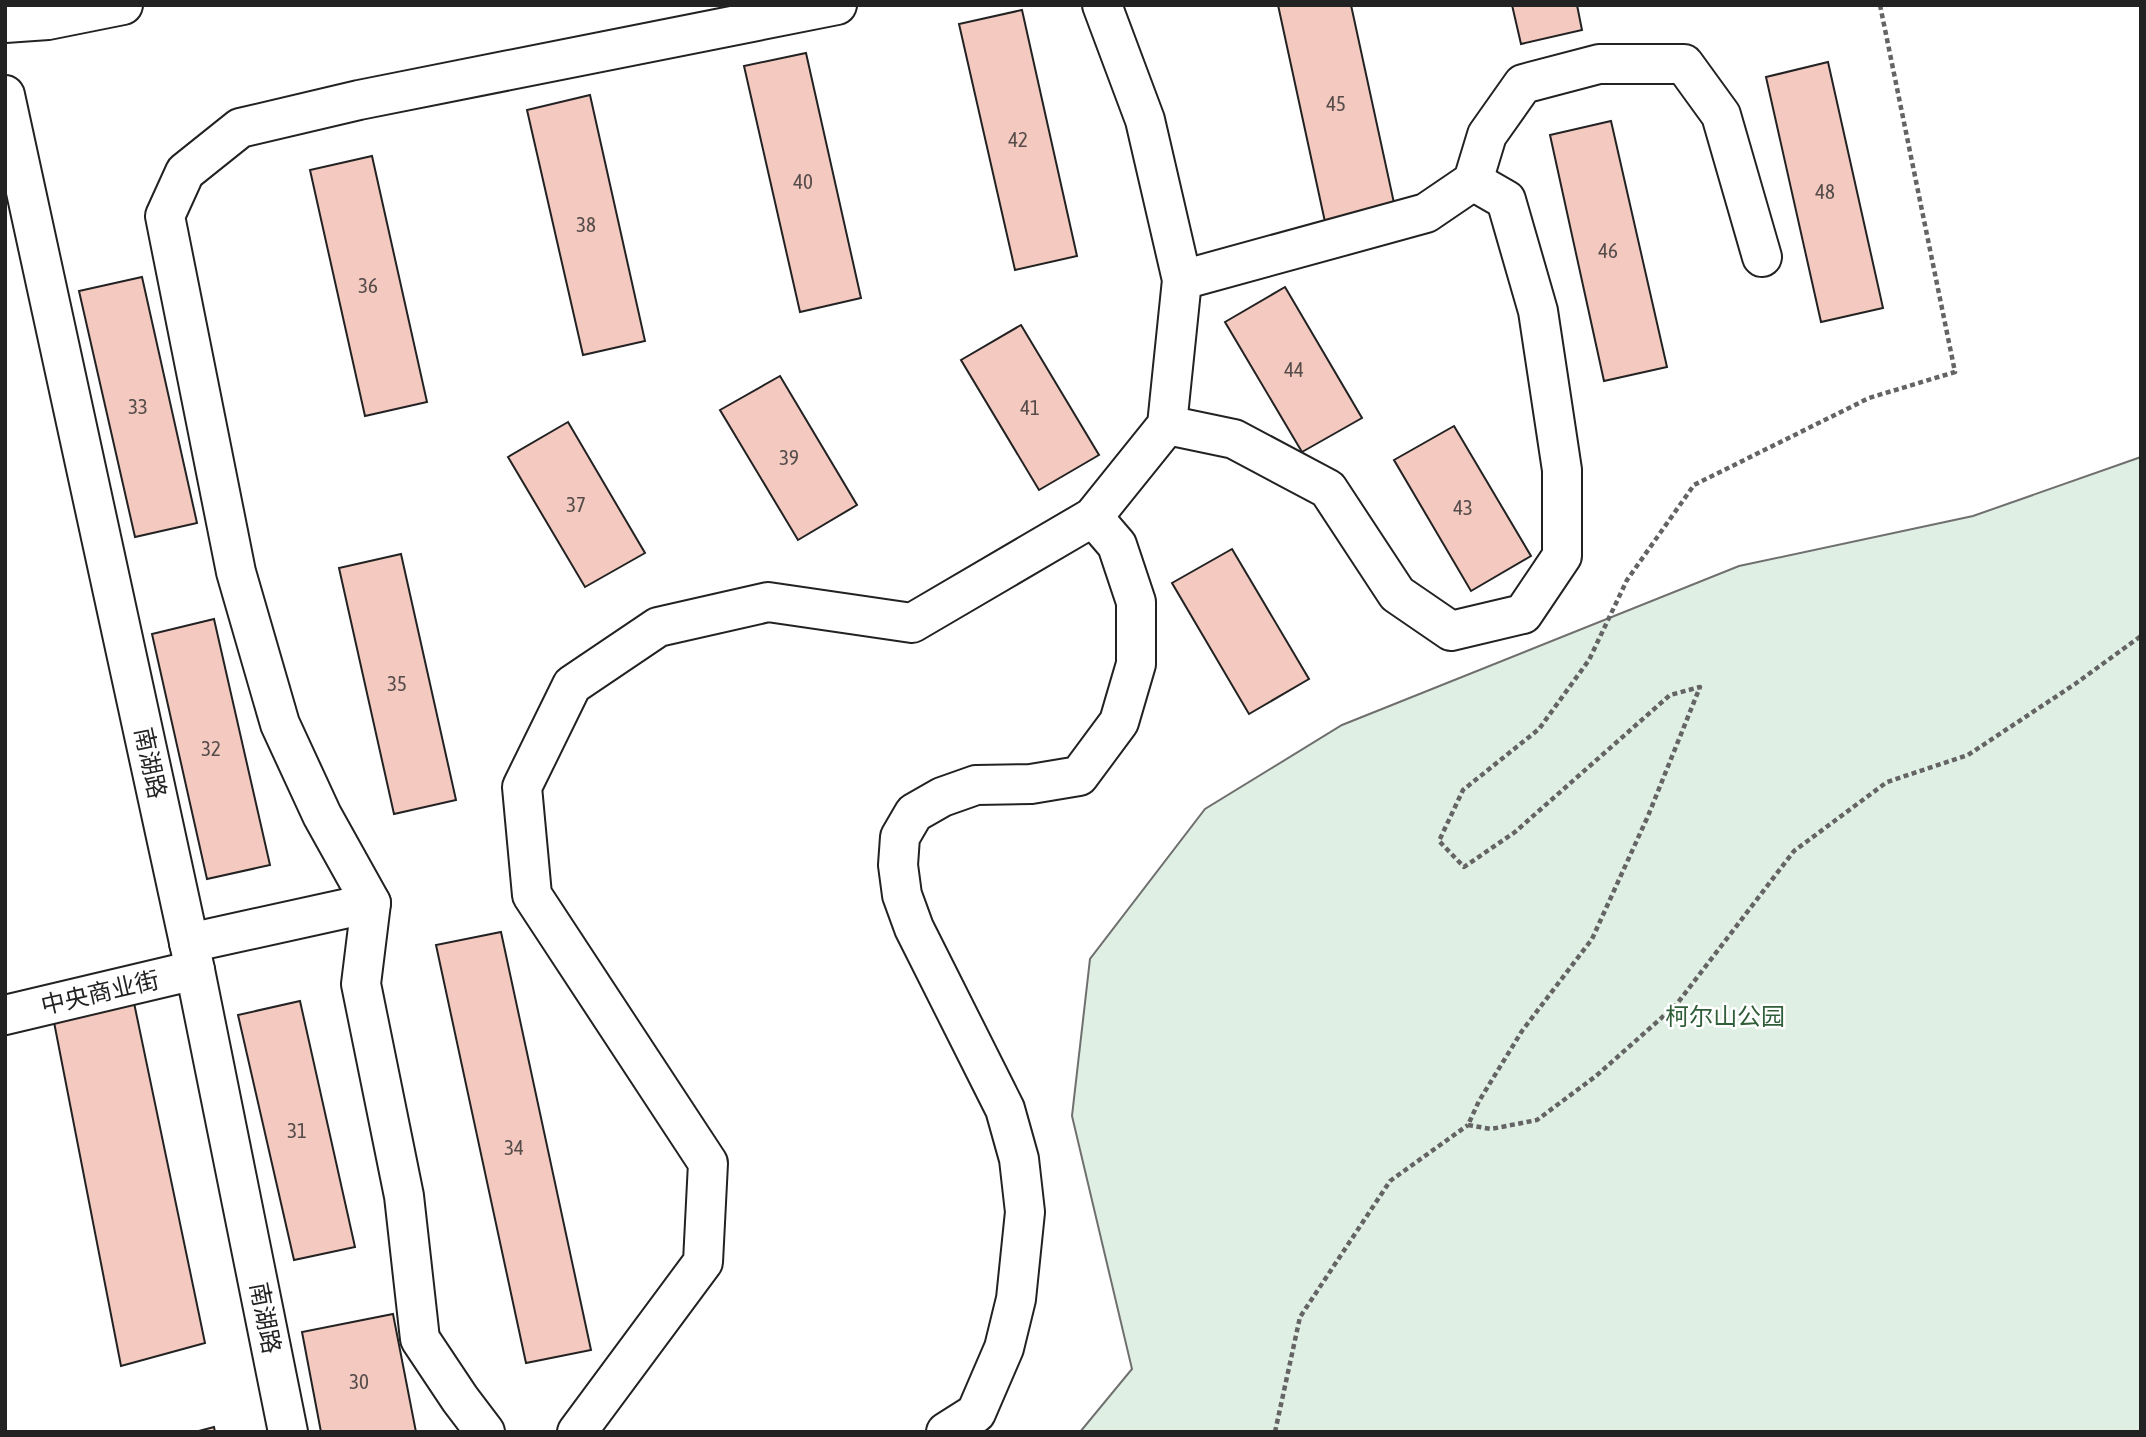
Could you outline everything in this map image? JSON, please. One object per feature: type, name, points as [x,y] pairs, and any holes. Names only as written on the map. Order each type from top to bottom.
[{"type":"street","points":[[5,23],[48,20],[123,5]]},
{"type":"street","points":[[485,1432],[420,1339],[404,1196],[361,984],[371,903],[322,815],[280,724],[236,572],[165,216],[185,172],[240,128],[359,100],[837,5]]},
{"type":"street","points":[[577,1432],[703,1262],[708,1163],[531,895],[522,788],[572,685],[658,627],[768,602],[912,623],[1093,517],[1167,425],[1182,280],[1145,120],[1102,5]]},
{"type":"street","points":[[1182,280],[1426,213],[1473,181],[1487,135],[1523,84],[1599,64],[1684,64],[1721,115],[1762,257]]},
{"type":"street","name":"南湖路","points":[[5,95],[192,957],[288,1432]]},
{"type":"street","points":[[1167,425],[1234,439],[1328,489],[1397,594],[1451,631],[1523,614],[1562,556],[1562,470],[1538,311],[1506,200],[1473,181]]},
{"type":"street","points":[[946,1432],[976,1413],[1004,1348],[1016,1299],[1025,1212],[1019,1159],[1005,1109],[914,928],[902,895],[898,864],[900,837],[914,813],[942,797],[976,785],[1031,784],[1080,776],[1118,722],[1136,664],[1136,602],[1117,545],[1093,517]]},
{"type":"street","name":"中央商业街","points":[[5,1015],[371,903]]},
{"type":"path","points":[[1275,1432],[1300,1317],[1390,1181],[1468,1125],[1479,1101],[1522,1031],[1592,939],[1647,816],[1700,687],[1670,695],[1515,832],[1464,867],[1439,841],[1463,790],[1539,729],[1589,660],[1627,580],[1695,485],[1869,398],[1955,372],[1880,5]]},
{"type":"path","points":[[1468,1125],[1491,1129],[1537,1120],[1596,1076],[1676,1005],[1794,851],[1887,782],[1968,755],[2076,684],[2141,636]]},
{"type":"green space","name":"柯尔山公园","points":[[2141,457],[2141,1432],[1080,1432],[1132,1369],[1072,1116],[1090,959],[1205,809],[1342,725],[1739,566],[1973,516]]},
{"type":"building","points":[[1278,5],[1351,5],[1394,203],[1325,222]]},
{"type":"building","points":[[1512,5],[1577,5],[1582,30],[1521,44]]},
{"type":"building","points":[[1022,10],[1077,256],[1015,270],[959,24]]},
{"type":"building","points":[[806,53],[861,298],[800,312],[744,66]]},
{"type":"building","points":[[1828,62],[1883,308],[1821,322],[1766,77]]},
{"type":"building","points":[[590,95],[645,341],[583,355],[527,110]]},
{"type":"building","points":[[1611,121],[1667,367],[1604,381],[1550,135]]},
{"type":"building","points":[[372,156],[427,402],[365,416],[310,170]]},
{"type":"building","points":[[142,277],[197,523],[135,537],[79,291]]},
{"type":"building","points":[[1285,287],[1362,418],[1302,452],[1225,322]]},
{"type":"building","points":[[1021,325],[1099,455],[1039,490],[961,360]]},
{"type":"building","points":[[780,376],[857,505],[798,540],[720,410]]},
{"type":"building","points":[[568,422],[645,553],[585,587],[508,457]]},
{"type":"building","points":[[1454,426],[1531,556],[1471,591],[1394,460]]},
{"type":"building","points":[[1232,549],[1309,679],[1249,714],[1172,583]]},
{"type":"building","points":[[401,554],[456,800],[394,814],[339,568]]},
{"type":"building","points":[[214,619],[270,865],[207,879],[152,634]]},
{"type":"building","points":[[501,932],[591,1350],[526,1363],[436,945]]},
{"type":"building","points":[[133,998],[205,1343],[121,1366],[53,1017]]},
{"type":"building","points":[[300,1001],[355,1247],[294,1260],[238,1015]]},
{"type":"building","points":[[393,1314],[416,1432],[321,1432],[302,1332]]},
{"type":"building","points":[[214,1427],[215,1432],[195,1432]]}]
